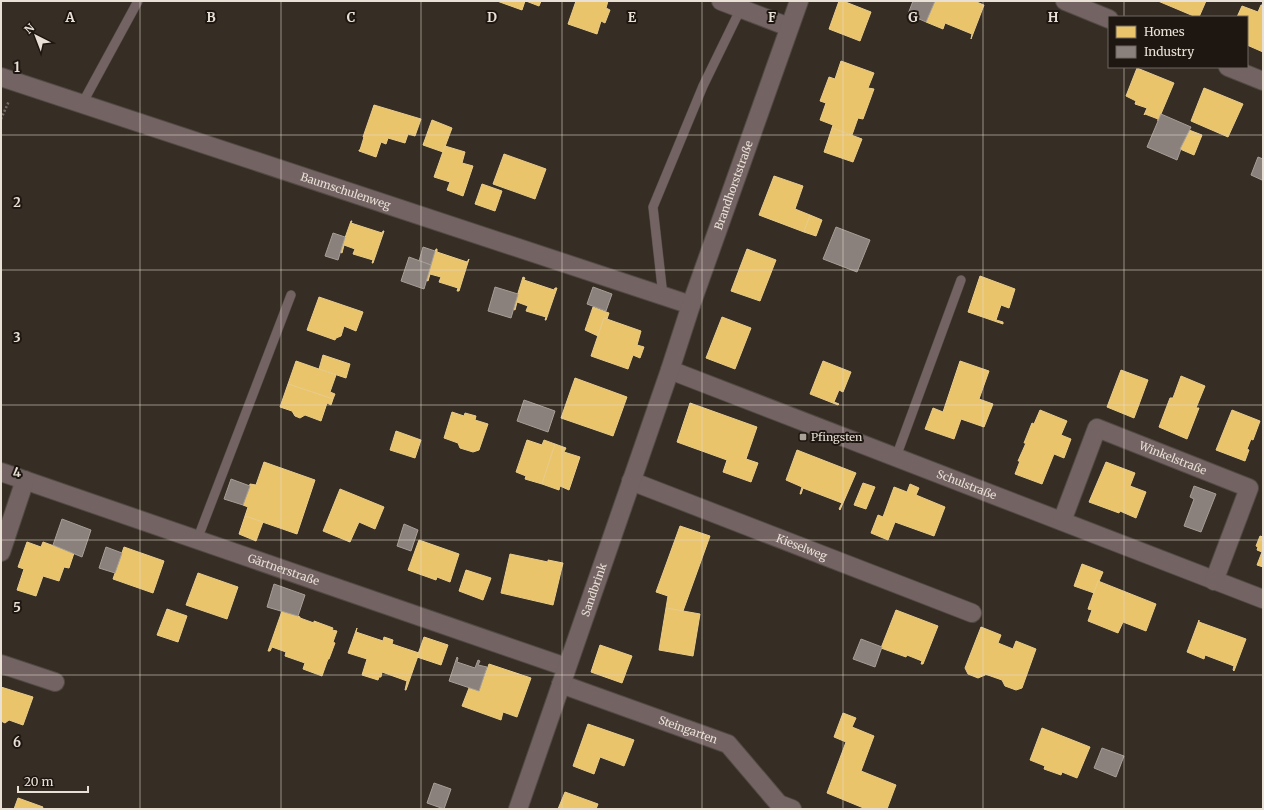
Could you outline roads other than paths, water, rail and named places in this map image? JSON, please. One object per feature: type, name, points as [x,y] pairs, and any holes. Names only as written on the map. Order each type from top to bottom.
[{"type":"street","points":[[721,1],[789,26]]},
{"type":"street","name":"Brandhorststraße","points":[[670,370],[691,305],[799,1]]},
{"type":"street","points":[[1065,1],[1108,19]]},
{"type":"street","points":[[1230,68],[1263,81]]},
{"type":"street","name":"Baumschulenweg","points":[[1,77],[691,305]]},
{"type":"street","name":"Schulstraße","points":[[670,370],[1263,599]]},
{"type":"street","name":"Sandbrink","points":[[518,809],[670,370]]},
{"type":"street","name":"Winkelstraße","points":[[1062,521],[1097,428],[1249,488],[1214,581]]},
{"type":"street","name":"Gärtnerstraße","points":[[1,472],[197,540],[564,675]]},
{"type":"street","points":[[1,552],[25,480]]},
{"type":"street","name":"Kieselweg","points":[[631,481],[972,613]]},
{"type":"street","points":[[1,664],[54,682]]},
{"type":"street","name":"Steingarten","points":[[564,675],[728,744],[779,804],[792,809]]},
{"type":"lane","points":[[82,104],[138,1]]},
{"type":"lane","points":[[663,296],[653,207],[703,86],[741,8]]},
{"type":"lane","points":[[896,457],[961,280]]},
{"type":"lane","points":[[197,540],[291,295]]},
{"type":"place","name":"Pfingsten","points":[[803,437]]}]
